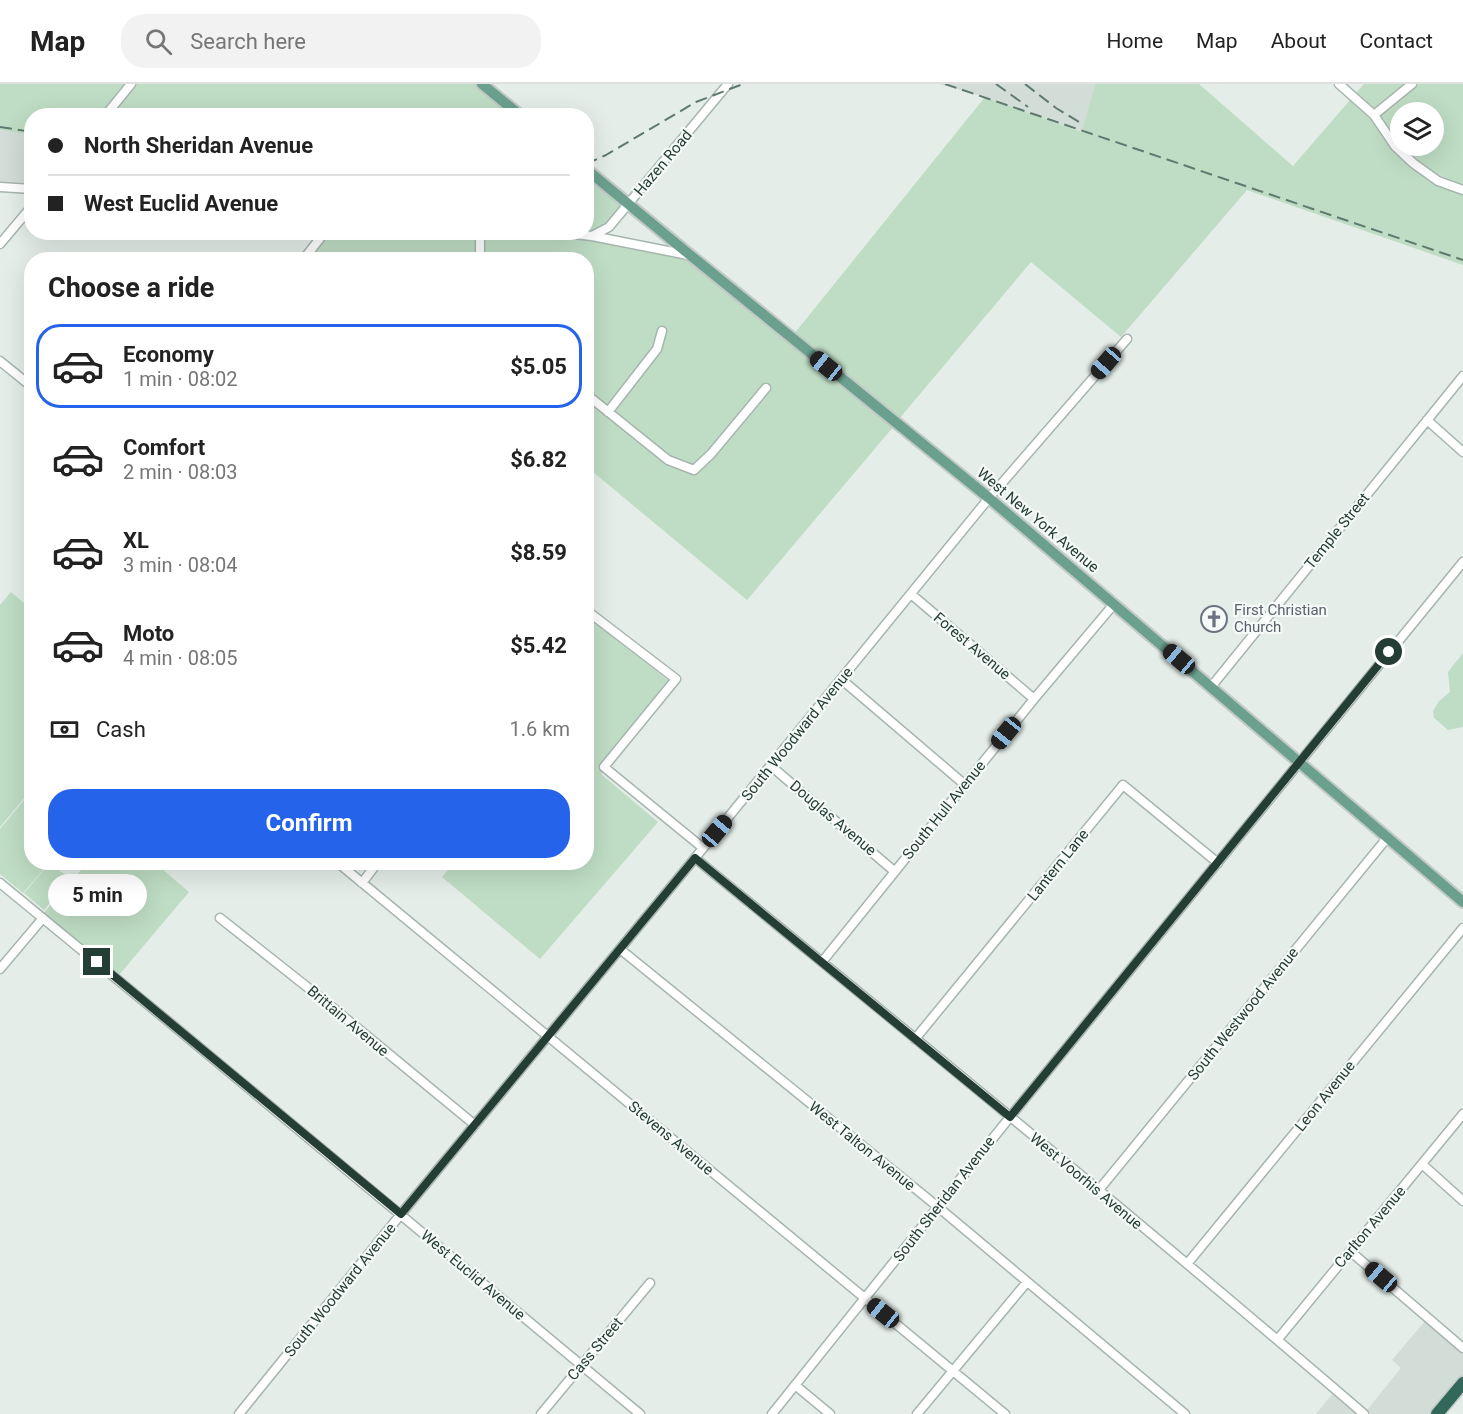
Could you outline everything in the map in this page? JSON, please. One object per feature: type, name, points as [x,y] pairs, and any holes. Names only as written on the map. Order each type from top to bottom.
[{"type":"highway","points":[[1437,1414],[1463,1383]]},
{"type":"main road","points":[[482,84],[511,108]]},
{"type":"main road","name":"West New York Avenue","points":[[594,176],[989,498],[1463,902]]},
{"type":"street","points":[[111,108],[130,84]]},
{"type":"street","name":"Hazen Road","points":[[594,235],[609,227],[728,84]]},
{"type":"street","points":[[1339,84],[1374,115],[1395,146],[1413,163],[1438,181],[1463,190]]},
{"type":"street","points":[[1374,115],[1412,84]]},
{"type":"street","points":[[0,187],[24,188]]},
{"type":"street","points":[[0,244],[24,216]]},
{"type":"street","points":[[594,236],[690,255]]},
{"type":"street","points":[[309,252],[319,240]]},
{"type":"street","points":[[608,412],[657,349],[662,331]]},
{"type":"street","name":"South Woodward Avenue","points":[[239,1414],[989,498],[1127,339]]},
{"type":"street","points":[[0,361],[24,380]]},
{"type":"street","name":"Temple Street","points":[[1211,687],[1463,376]]},
{"type":"street","points":[[594,401],[668,460],[694,470],[711,454],[766,388]]},
{"type":"street","points":[[1427,420],[1463,452]]},
{"type":"street","name":"South Sheridan Avenue","points":[[772,1414],[1010,1117],[1463,562]]},
{"type":"street","name":"Forest Avenue","points":[[911,594],[1034,699]]},
{"type":"street","name":"South Hull Avenue","points":[[822,962],[964,784],[1114,604]]},
{"type":"street","points":[[594,616],[676,679],[604,767],[704,848]]},
{"type":"street","points":[[841,679],[964,784]]},
{"type":"street","name":"Douglas Avenue","points":[[771,766],[894,871]]},
{"type":"street","name":"Lantern Lane","points":[[915,1039],[1123,785],[1218,863]]},
{"type":"street","name":"South Westwood Avenue","points":[[1098,1191],[1387,838]]},
{"type":"street","name":"West Voorhis Avenue","points":[[695,858],[1278,1339],[1364,1414]]},
{"type":"street","name":"Stevens Avenue","points":[[347,870],[1005,1414]]},
{"type":"street","points":[[362,883],[372,870]]},
{"type":"street","name":"West Euclid Avenue","points":[[0,883],[640,1414]]},
{"type":"street","points":[[0,969],[43,918]]},
{"type":"street","name":"Brittain Avenue","points":[[220,918],[475,1125]]},
{"type":"street","name":"Leon Avenue","points":[[1187,1264],[1463,928]]},
{"type":"street","name":"West Talton Avenue","points":[[620,949],[938,1207],[1185,1414]]},
{"type":"street","name":"Carlton Avenue","points":[[1278,1339],[1463,1114]]},
{"type":"street","points":[[1422,1164],[1463,1201]]},
{"type":"street","points":[[1350,1251],[1463,1348]]},
{"type":"street","points":[[917,1414],[1027,1282]]},
{"type":"street","name":"Cass Street","points":[[541,1414],[650,1283]]},
{"type":"street","points":[[795,1385],[830,1414]]},
{"type":"shaded area","points":[[939,84],[1095,84],[1083,132],[985,97]]},
{"type":"shaded area","points":[[0,130],[24,134],[24,185],[0,183]]},
{"type":"shaded area","points":[[1425,1321],[1463,1354],[1463,1377],[1432,1414],[1371,1414],[1367,1410],[1401,1368],[1392,1360]]},
{"type":"shaded area","points":[[1333,1393],[1357,1414],[1316,1414]]},
{"type":"green space","points":[[0,84],[126,84],[106,108],[24,108],[24,134],[0,130]]},
{"type":"green space","points":[[136,84],[475,84],[505,108],[116,108]]},
{"type":"green space","points":[[1095,84],[1199,84],[1293,166],[1350,100],[1371,118],[1390,146],[1390,156],[1399,156],[1437,185],[1463,194],[1463,265],[1247,190],[1121,337],[1031,262],[899,419],[794,334],[985,97],[1082,132]]},
{"type":"green space","points":[[1364,84],[1405,84],[1375,109],[1356,93]]},
{"type":"green space","points":[[1418,84],[1463,84],[1463,185],[1445,178],[1412,156],[1444,156],[1444,102],[1396,102]]},
{"type":"green space","points":[[1390,107],[1390,129],[1380,115]]},
{"type":"green space","points":[[594,182],[622,206],[594,230]]},
{"type":"green space","points":[[324,240],[592,240],[687,259],[894,426],[747,600],[594,473],[594,252],[314,252]]},
{"type":"green space","points":[[11,592],[24,603],[24,798],[0,827],[0,605]]},
{"type":"green space","points":[[594,622],[669,681],[601,765],[603,772],[601,774],[658,822],[540,959],[442,877],[448,870],[594,870]]},
{"type":"green space","points":[[1463,653],[1463,727],[1448,730],[1434,718],[1433,711],[1439,701],[1450,692],[1448,672]]},
{"type":"green space","points":[[24,800],[24,870],[43,870],[23,893],[0,874],[0,829]]},
{"type":"green space","points":[[44,870],[59,870],[69,878],[44,910],[24,893]]},
{"type":"green space","points":[[81,870],[163,870],[189,892],[119,975],[44,913]]},
{"type":"railway","points":[[594,160],[696,102],[743,84]]},
{"type":"railway","points":[[945,84],[1463,260]]},
{"type":"railway","points":[[996,84],[1028,107]]},
{"type":"railway","points":[[1025,84],[1056,108],[1084,125]]},
{"type":"railway","points":[[0,127],[24,131]]},
{"type":"place","name":"First Christian Church","points":[[1214,619]]},
{"type":"route","points":[[97,962],[401,1214],[695,858],[1010,1117],[1389,652]]}]
